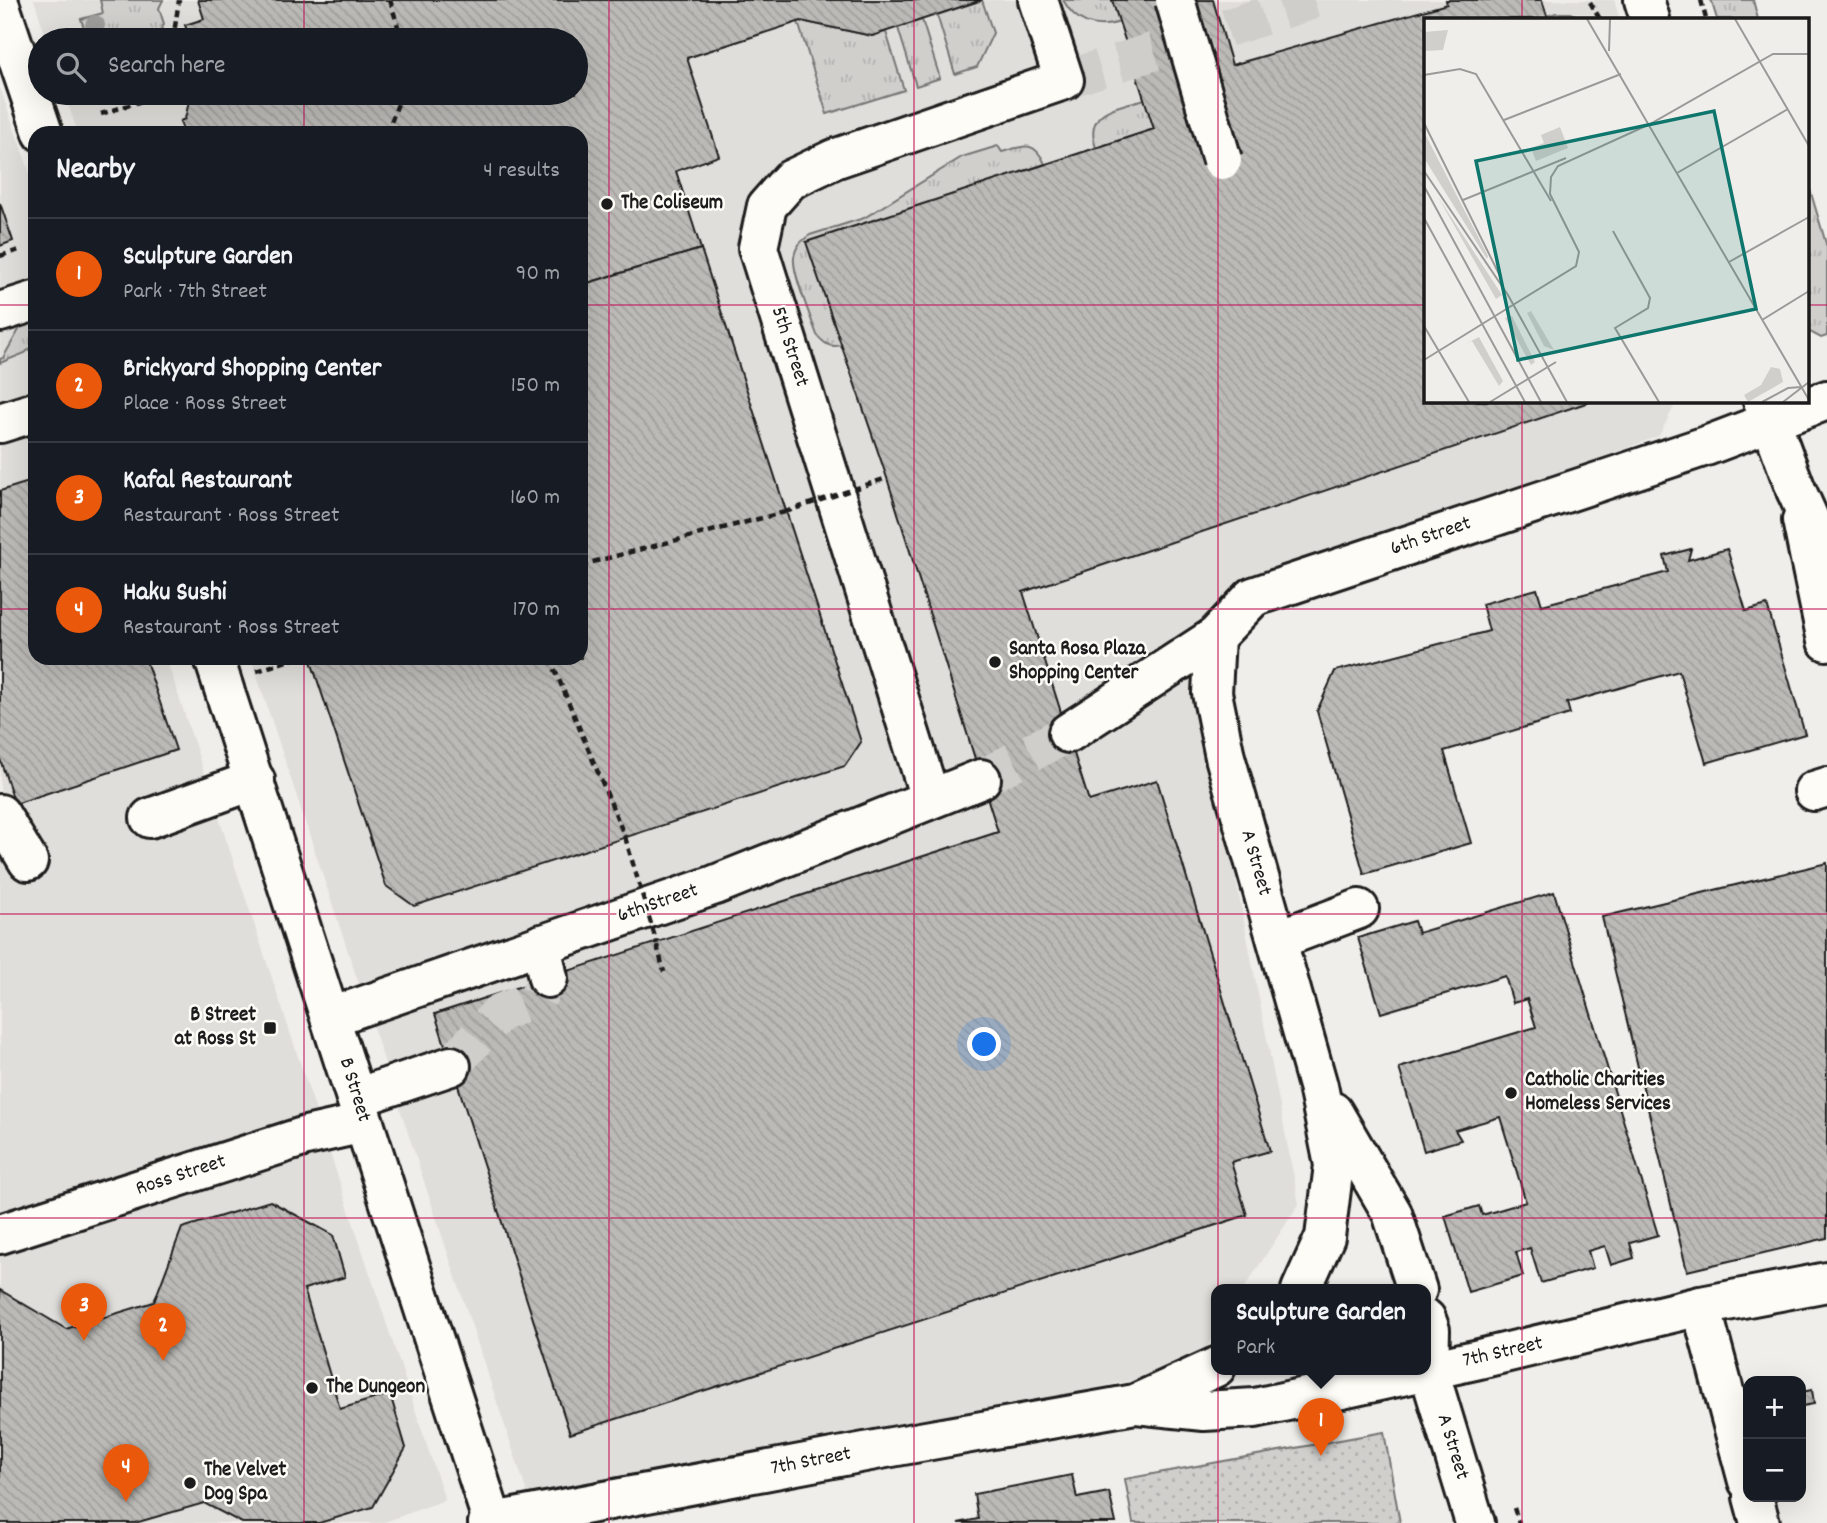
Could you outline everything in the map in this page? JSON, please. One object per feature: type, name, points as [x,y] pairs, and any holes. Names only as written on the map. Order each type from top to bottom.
[{"type":"main road","name":"5th Street","points":[[930,798],[758,248],[767,206],[790,180],[834,159],[1064,80],[1038,0]]},
{"type":"main road","points":[[1175,0],[1222,160]]},
{"type":"main road","points":[[1644,0],[1650,18]]},
{"type":"main road","points":[[0,6],[28,89]]},
{"type":"main road","points":[[34,105],[41,126]]},
{"type":"main road","points":[[0,312],[28,303]]},
{"type":"main road","name":"6th Street","points":[[1068,733],[1215,636],[1253,597],[1706,446],[1766,411],[1827,400]]},
{"type":"main road","points":[[1766,411],[1796,490],[1827,559]]},
{"type":"main road","points":[[0,424],[28,414]]},
{"type":"main road","points":[[1796,490],[1827,641]]},
{"type":"main road","name":"A Street","points":[[1215,636],[1212,693],[1225,757],[1318,1086],[1334,1165],[1325,1237],[1304,1284]]},
{"type":"main road","name":"B Street","points":[[216,665],[491,1523]]},
{"type":"main road","name":"6th Street","points":[[331,1017],[544,961],[715,885],[981,779]]},
{"type":"main road","points":[[150,818],[255,780]]},
{"type":"main road","points":[[0,814],[28,861]]},
{"type":"main road","points":[[1277,940],[1359,909]]},
{"type":"main road","name":"Ross Street","points":[[0,1234],[306,1136],[451,1066]]},
{"type":"main road","name":"A Street","points":[[1318,1086],[1392,1213],[1415,1284]]},
{"type":"main road","name":"7th Street","points":[[1431,1369],[1700,1306],[1827,1282]]},
{"type":"main road","points":[[1700,1306],[1743,1463]]},
{"type":"main road","name":"7th Street","points":[[491,1523],[1135,1404],[1211,1369]]},
{"type":"main road","name":"7th Street","points":[[1135,1404],[1204,1411],[1255,1408],[1404,1375]]},
{"type":"main road","name":"A Street","points":[[1429,1375],[1475,1523]]},
{"type":"main road","points":[[1754,1502],[1760,1523]]},
{"type":"path","points":[[175,28],[179,0]]},
{"type":"path","points":[[390,0],[398,28]]},
{"type":"path","points":[[1701,0],[1706,18]]},
{"type":"path","points":[[1590,2],[1599,18]]},
{"type":"path","points":[[101,114],[129,105]]},
{"type":"path","points":[[390,126],[398,105]]},
{"type":"path","points":[[0,256],[23,249]]},
{"type":"path","points":[[588,563],[785,512],[887,478]]},
{"type":"path","points":[[553,665],[625,837],[664,972]]},
{"type":"shaded area","name":"Santa Rosa Plaza Shopping Center","points":[[34,0],[1614,0],[1620,18],[1424,18],[1424,402],[1676,402],[1659,436],[1252,586],[1201,700],[1299,1204],[1247,1284],[1211,1284],[1211,1340],[1193,1368],[530,1502],[253,665],[588,665],[588,126],[76,126],[68,105],[588,105],[588,28],[43,28]]},
{"type":"shaded area","points":[[0,88],[28,167],[28,665],[168,665],[445,1500],[382,1523],[0,1523]]},
{"type":"green space","points":[[100,0],[163,0],[159,8],[164,24],[162,28],[84,28],[81,19],[103,13]]},
{"type":"green space","points":[[982,0],[993,33],[977,67],[955,74],[937,15]]},
{"type":"green space","points":[[1063,0],[1112,0],[1120,22],[1102,25],[1087,23],[1074,14]]},
{"type":"green space","points":[[1711,0],[1753,0],[1758,18],[1717,18]]},
{"type":"green space","points":[[1570,13],[1582,18],[1548,18],[1547,16]]},
{"type":"green space","points":[[922,20],[940,78],[916,86],[898,28]]},
{"type":"green space","points":[[798,22],[872,36],[886,32],[904,90],[827,114]]},
{"type":"green space","points":[[1145,99],[1154,129],[1096,148],[1093,135],[1098,118],[1114,108]]},
{"type":"green space","points":[[998,146],[1002,152],[1027,146],[1037,151],[1045,164],[807,242],[842,345],[831,346],[822,341],[817,335],[794,265],[797,247],[801,242],[810,235],[864,218],[962,157]]},
{"type":"green space","points":[[1810,190],[1827,247],[1827,336],[1821,338],[1810,332]]},
{"type":"green space","points":[[24,321],[28,322],[28,350],[0,363]]},
{"type":"green space","points":[[1384,1432],[1400,1523],[1133,1523],[1125,1479]]},
{"type":"building","points":[[198,0],[982,0],[872,36],[801,21],[687,58],[719,156],[676,171],[701,249],[588,283],[588,126],[182,126],[180,121],[185,119],[188,105],[588,105],[588,28],[186,28],[185,25],[204,19]]},
{"type":"building","name":"Santa Rosa Plaza Shopping Center","points":[[1112,0],[1213,0],[1232,65],[1447,4],[1446,0],[1542,0],[1548,18],[1424,18],[1424,402],[1589,402],[1023,592],[1089,801],[1157,780],[1270,1151],[1231,1162],[1247,1215],[570,1434],[435,1014],[998,832],[887,478],[806,242],[1154,129]]},
{"type":"building","points":[[0,203],[13,241],[0,246]]},
{"type":"building","points":[[701,249],[861,742],[845,766],[414,906],[386,886],[312,665],[588,665],[588,283]]},
{"type":"building","points":[[28,482],[28,665],[147,665],[176,750],[15,804],[0,759],[0,491]]},
{"type":"building","points":[[1691,549],[1688,560],[1727,549],[1746,611],[1767,605],[1805,734],[1706,763],[1679,671],[1567,703],[1570,714],[1444,751],[1471,843],[1364,874],[1317,711],[1335,671],[1489,631],[1482,604],[1537,589],[1542,605],[1668,572],[1664,556]]},
{"type":"building","points":[[1827,863],[1827,1238],[1687,1271],[1602,917]]},
{"type":"building","name":"Catholic Charities Homeless Services","points":[[1554,892],[1658,1235],[1630,1243],[1634,1258],[1611,1265],[1605,1246],[1588,1251],[1593,1268],[1541,1283],[1530,1248],[1516,1252],[1523,1276],[1468,1292],[1445,1216],[1479,1206],[1482,1215],[1526,1202],[1500,1117],[1455,1130],[1461,1140],[1424,1151],[1399,1068],[1536,1027],[1527,999],[1513,1003],[1505,976],[1381,1013],[1358,938],[1414,921],[1418,933]]},
{"type":"building","points":[[270,1201],[333,1235],[345,1277],[304,1289],[340,1409],[390,1394],[406,1448],[373,1507],[319,1523],[242,1523],[204,1503],[135,1523],[0,1523],[0,1290],[66,1329],[154,1302],[182,1228]]},
{"type":"building","points":[[1812,1390],[1814,1404],[1806,1405],[1806,1391]]},
{"type":"building","points":[[1072,1475],[1077,1498],[1109,1492],[1116,1523],[958,1523],[978,1519],[974,1494]]},
{"type":"tunnel","points":[[1064,80],[1314,0]]},
{"type":"tunnel","points":[[981,779],[1068,733]]},
{"type":"tunnel","points":[[451,1066],[499,1013],[537,998],[548,978]]},
{"type":"place","name":"The Coliseum","points":[[607,204]]},
{"type":"place","name":"Santa Rosa Plaza Shopping Center","points":[[995,662]]},
{"type":"place","name":"B Street at Ross St","points":[[270,1028]]},
{"type":"place","name":"Catholic Charities Homeless Services","points":[[1511,1093]]},
{"type":"place","name":"Kafal Restaurant","points":[[84,1341]]},
{"type":"place","name":"Brickyard Shopping Center","points":[[163,1361]]},
{"type":"place","name":"The Dungeon","points":[[312,1388]]},
{"type":"place","name":"Sculpture Garden","points":[[1321,1456]]},
{"type":"place","name":"The Velvet Dog Spa","points":[[190,1483]]},
{"type":"place","name":"Haku Sushi","points":[[126,1502]]}]
